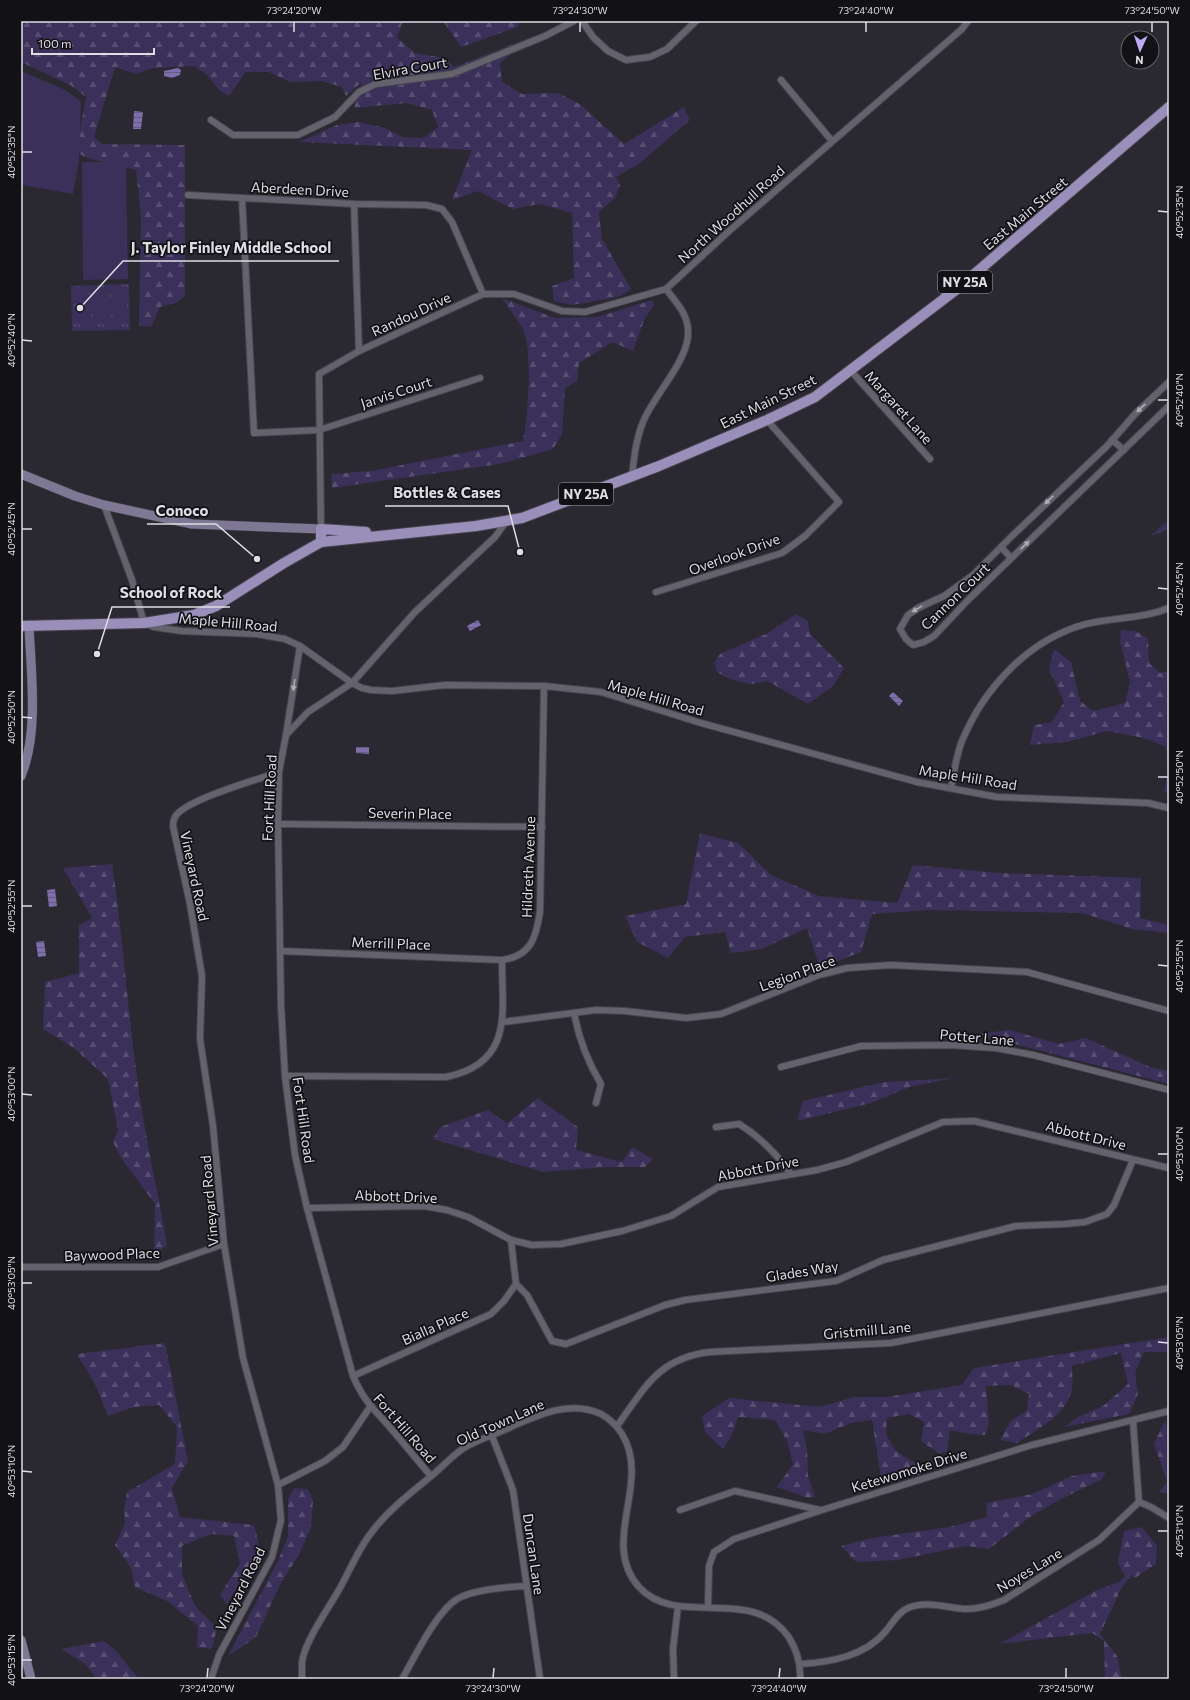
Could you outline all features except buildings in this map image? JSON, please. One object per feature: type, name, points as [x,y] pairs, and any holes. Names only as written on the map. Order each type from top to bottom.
[{"type":"main road","name":"East Main Street","points":[[25,626],[144,623],[194,614],[216,606],[284,562],[321,542],[390,533],[506,522],[536,514],[767,420],[815,397],[957,289],[1169,108]]},
{"type":"main road","points":[[21,474],[75,496],[104,505],[192,524],[321,529],[321,542]]},
{"type":"main road","name":"East Main Street","points":[[321,529],[390,533]]},
{"type":"main road","points":[[21,776],[28,758],[32,736],[25,626]]},
{"type":"main road","points":[[21,1640],[31,1679]]},
{"type":"street","name":"Elvira Court","points":[[211,120],[233,135],[298,135],[335,117],[359,92],[376,84],[452,74],[538,39],[574,21]]},
{"type":"street","points":[[582,21],[592,37],[608,51],[626,60],[650,57],[667,49],[696,21]]},
{"type":"street","name":"North Woodhull Road","points":[[666,289],[832,141],[962,29],[968,21]]},
{"type":"street","points":[[781,80],[832,141]]},
{"type":"street","points":[[188,195],[242,198]]},
{"type":"street","name":"Aberdeen Drive","points":[[319,430],[254,433],[242,198],[354,204],[426,205],[442,209],[452,222],[483,294]]},
{"type":"street","points":[[354,204],[359,351]]},
{"type":"street","points":[[632,476],[636,447],[642,422],[654,399],[685,349],[688,329],[684,313],[666,289]]},
{"type":"street","name":"Randou Drive","points":[[321,529],[319,374],[359,351],[483,294],[514,294],[562,311],[585,312],[666,289]]},
{"type":"street","name":"Margaret Lane","points":[[851,371],[930,459]]},
{"type":"street","name":"Jarvis Court","points":[[319,430],[480,378]]},
{"type":"street","name":"Cannon Court","points":[[1169,382],[1136,413],[1112,440],[967,580],[944,596],[918,608],[908,615],[900,629],[906,638],[913,645],[924,642],[934,636],[947,620],[1169,406]]},
{"type":"street","name":"Overlook Drive","points":[[656,592],[782,553],[804,536],[839,502],[767,420]]},
{"type":"street","points":[[1112,440],[1124,450]]},
{"type":"street","points":[[104,505],[132,580],[144,623]]},
{"type":"street","points":[[286,735],[308,712],[352,683],[415,612],[495,537],[506,522]]},
{"type":"street","points":[[1001,547],[1012,558]]},
{"type":"street","points":[[951,788],[955,764],[962,742],[974,716],[994,687],[1009,670],[1034,649],[1059,634],[1084,625],[1110,619],[1152,615],[1169,608]]},
{"type":"street","name":"Maple Hill Road","points":[[144,623],[154,627],[182,631],[271,636],[285,639],[300,646],[352,683],[362,688],[371,690],[392,691],[445,685],[544,686],[601,692],[701,722],[916,782],[997,797],[1148,804],[1169,808]]},
{"type":"street","name":"Fort Hill Road","points":[[300,646],[279,772],[278,824],[282,1027],[285,1076],[295,1155],[307,1208],[353,1376],[360,1393],[370,1407],[385,1422],[431,1476]]},
{"type":"street","name":"Hildreth Avenue","points":[[502,960],[514,958],[526,951],[538,927],[540,912],[544,686]]},
{"type":"street","name":"Vineyard Road","points":[[211,1679],[219,1655],[272,1557],[281,1520],[278,1485],[243,1358],[224,1244],[214,1134],[200,1039],[202,976],[190,904],[173,826],[175,816],[183,809],[213,795],[279,772]]},
{"type":"street","name":"Severin Place","points":[[278,824],[542,827]]},
{"type":"street","name":"Merrill Place","points":[[280,952],[502,960]]},
{"type":"street","points":[[285,1076],[446,1077],[470,1070],[489,1055],[500,1035],[503,1022],[502,960]]},
{"type":"street","name":"Legion Place","points":[[503,1022],[596,1010],[625,1011],[686,1018],[720,1014],[819,975],[847,968],[890,965],[1027,972],[1169,1011]]},
{"type":"street","points":[[574,1013],[579,1036],[589,1065],[601,1084],[596,1103]]},
{"type":"street","name":"Potter Lane","points":[[781,1067],[861,1046],[951,1045],[996,1048],[1032,1055],[1169,1090]]},
{"type":"street","name":"Abbott Drive","points":[[307,1208],[431,1208],[468,1217],[511,1240],[532,1245],[561,1244],[622,1231],[671,1216],[718,1187],[790,1173],[817,1170],[846,1162],[943,1122],[958,1120],[974,1121],[1169,1168]]},
{"type":"street","points":[[716,1127],[739,1124],[755,1134],[778,1156],[790,1173]]},
{"type":"street","name":"Glades Way","points":[[516,1284],[527,1295],[552,1341],[566,1344],[665,1304],[693,1299],[836,1281],[883,1260],[1016,1226],[1085,1222],[1107,1214],[1114,1206],[1133,1160]]},
{"type":"street","points":[[511,1240],[516,1284]]},
{"type":"street","name":"Baywood Place","points":[[21,1267],[158,1267],[224,1244]]},
{"type":"street","name":"Bialla Place","points":[[353,1376],[491,1314],[504,1301],[516,1284]]},
{"type":"street","name":"Gristmill Lane","points":[[617,1426],[651,1379],[668,1364],[689,1355],[710,1352],[891,1343],[1169,1288]]},
{"type":"street","points":[[278,1485],[325,1460],[343,1448],[370,1407]]},
{"type":"street","name":"Old Town Lane","points":[[302,1679],[302,1661],[314,1632],[370,1534],[385,1516],[464,1448],[538,1415],[562,1408],[584,1409],[602,1415],[617,1426],[626,1440],[631,1455],[633,1476],[624,1524],[622,1548],[628,1570],[640,1587],[657,1600],[678,1606],[708,1606],[750,1611],[768,1617],[780,1626],[788,1637],[801,1664],[800,1679]]},
{"type":"street","name":"Ketewomoke Drive","points":[[708,1606],[709,1566],[714,1552],[734,1540],[822,1510],[1032,1445],[1169,1411]]},
{"type":"street","points":[[1133,1421],[1139,1502],[1152,1506],[1169,1518]]},
{"type":"street","name":"Duncan Lane","points":[[492,1436],[513,1490],[540,1679]]},
{"type":"street","points":[[680,1510],[735,1491],[822,1510]]},
{"type":"street","name":"Noyes Lane","points":[[801,1664],[822,1662],[849,1656],[866,1647],[884,1633],[894,1619],[906,1608],[922,1604],[966,1609],[987,1606],[1004,1600],[1099,1540],[1139,1502]]},
{"type":"street","points":[[402,1679],[435,1621],[457,1599],[488,1589],[526,1586]]},
{"type":"street","points":[[674,1679],[673,1649],[678,1606]]},
{"type":"green space","points":[[21,21],[403,21],[397,37],[415,53],[444,58],[454,67],[534,36],[500,63],[502,82],[522,94],[558,93],[580,104],[624,144],[684,107],[690,120],[639,164],[616,177],[620,185],[615,198],[599,212],[602,239],[631,289],[618,297],[572,305],[554,301],[552,286],[574,278],[572,213],[539,204],[513,209],[478,191],[452,200],[472,150],[299,142],[337,125],[359,122],[385,128],[402,137],[423,138],[438,127],[432,110],[407,103],[354,108],[362,82],[346,96],[342,87],[321,81],[290,82],[269,72],[246,72],[229,96],[219,90],[207,75],[194,66],[153,68],[136,74],[115,67],[94,137],[102,144],[185,145],[185,296],[176,303],[160,307],[151,327],[139,326],[141,216],[136,170],[87,158],[76,152],[86,97],[70,85],[21,62]]},
{"type":"green space","points":[[443,21],[520,21],[518,27],[461,47]]},
{"type":"green space","points":[[21,71],[63,89],[81,101],[79,161],[73,194],[21,185]]},
{"type":"green space","points":[[82,162],[126,162],[128,279],[83,280]]},
{"type":"green space","points":[[129,284],[130,330],[72,331],[71,286]]},
{"type":"green space","points":[[112,293],[126,293],[127,322],[113,322]]},
{"type":"green space","points":[[77,294],[90,294],[91,323],[78,323]]},
{"type":"green space","points":[[95,294],[108,294],[109,323],[95,323]]},
{"type":"green space","points":[[502,298],[555,318],[597,317],[652,300],[654,305],[644,320],[633,351],[613,342],[579,363],[577,381],[565,388],[562,434],[553,449],[500,464],[332,488],[331,474],[371,471],[523,441],[529,372],[527,345],[521,326]]},
{"type":"green space","points":[[1169,520],[1169,529],[1149,537]]},
{"type":"green space","points":[[796,614],[808,621],[810,634],[844,668],[833,686],[808,704],[767,681],[752,684],[729,679],[717,672],[714,663],[720,654],[766,634]]},
{"type":"green space","points":[[1121,630],[1135,631],[1148,638],[1149,663],[1160,673],[1169,671],[1169,793],[1164,792],[1168,771],[1166,747],[1144,738],[1107,731],[1067,742],[1030,745],[1034,725],[1052,722],[1064,702],[1049,669],[1054,649],[1071,662],[1080,701],[1093,711],[1125,703],[1130,683],[1120,641]]},
{"type":"green space","points":[[700,833],[738,843],[771,875],[819,896],[897,903],[913,865],[999,873],[1141,878],[1140,918],[1169,925],[1169,933],[1132,929],[1082,913],[931,910],[872,914],[861,952],[820,968],[807,928],[762,949],[731,953],[725,932],[685,937],[668,958],[637,942],[625,916],[686,904]]},
{"type":"green space","points":[[112,864],[139,1091],[167,1245],[154,1255],[155,1204],[121,1158],[113,1142],[118,1130],[108,1079],[74,1048],[43,1029],[45,982],[79,973],[79,925],[92,918],[63,868]]},
{"type":"green space","points":[[1010,1030],[1059,1044],[1086,1038],[1150,1067],[1169,1071],[1169,1084],[977,1034]]},
{"type":"green space","points":[[955,1078],[912,1086],[871,1103],[797,1121],[803,1101],[884,1082]]},
{"type":"green space","points":[[538,1098],[578,1127],[576,1150],[622,1162],[632,1147],[653,1159],[645,1167],[605,1167],[543,1172],[433,1139],[440,1127],[488,1110],[507,1123]]},
{"type":"green space","points":[[1169,1337],[1169,1352],[1144,1352],[1135,1373],[1138,1394],[1129,1414],[1064,1427],[1078,1417],[1103,1406],[1128,1384],[1121,1353],[1072,1366],[1072,1388],[1070,1397],[1065,1406],[1042,1427],[1017,1443],[1000,1440],[1010,1422],[1027,1410],[1029,1394],[1011,1385],[986,1386],[989,1424],[985,1435],[950,1430],[947,1452],[938,1453],[921,1441],[924,1422],[909,1414],[887,1418],[886,1434],[895,1450],[915,1463],[922,1474],[894,1480],[881,1478],[872,1420],[851,1423],[824,1434],[803,1430],[807,1450],[808,1476],[815,1497],[808,1498],[777,1487],[793,1464],[787,1441],[775,1420],[738,1417],[731,1437],[723,1449],[705,1432],[702,1416],[729,1398],[820,1407],[854,1397],[886,1397],[962,1385],[974,1368]]},
{"type":"green space","points":[[165,1343],[188,1461],[172,1488],[180,1517],[254,1525],[260,1549],[227,1604],[220,1595],[240,1563],[234,1536],[211,1534],[182,1546],[182,1574],[195,1606],[217,1628],[212,1649],[197,1647],[198,1626],[167,1601],[135,1587],[131,1568],[115,1545],[125,1523],[124,1510],[127,1492],[175,1464],[177,1427],[159,1405],[134,1407],[108,1416],[95,1384],[77,1354]]},
{"type":"green space","points":[[1165,1420],[1169,1435],[1169,1494],[1159,1492],[1167,1482],[1154,1444]]},
{"type":"green space","points":[[1106,1471],[1102,1479],[1057,1501],[1030,1517],[989,1549],[966,1546],[898,1560],[856,1562],[841,1546],[872,1538],[949,1527],[987,1517],[986,1503],[1032,1494],[1072,1476]]},
{"type":"green space","points":[[294,1488],[308,1489],[313,1501],[311,1527],[299,1555],[281,1583],[256,1637],[228,1656],[278,1561],[288,1536],[288,1499]]},
{"type":"green space","points":[[1142,1527],[1157,1546],[1156,1564],[1135,1578],[1132,1575],[1122,1587],[1100,1634],[1117,1656],[1122,1679],[1105,1679],[1104,1641],[1092,1633],[999,1644],[1097,1590],[1119,1582],[1125,1576],[1118,1563],[1124,1531]]},
{"type":"green space","points":[[104,1641],[117,1652],[139,1679],[97,1679],[85,1664],[61,1649]]},
{"type":"shaded area","points":[[178,68],[181,70],[180,75],[172,78],[164,76],[164,71]]},
{"type":"shaded area","points":[[134,111],[143,112],[141,129],[133,129]]},
{"type":"shaded area","points":[[478,620],[481,625],[470,631],[467,626]]},
{"type":"shaded area","points":[[893,692],[903,701],[899,706],[889,696]]},
{"type":"shaded area","points":[[356,747],[369,747],[369,754],[356,753]]},
{"type":"shaded area","points":[[55,889],[57,906],[49,907],[47,890]]},
{"type":"shaded area","points":[[44,941],[46,956],[38,957],[36,942]]},
{"type":"place","name":"J. Taylor Finley Middle School","points":[[80,308]]},
{"type":"place","name":"Bottles & Cases","points":[[520,552]]},
{"type":"place","name":"Conoco","points":[[257,559]]},
{"type":"place","name":"School of Rock","points":[[97,654]]}]
